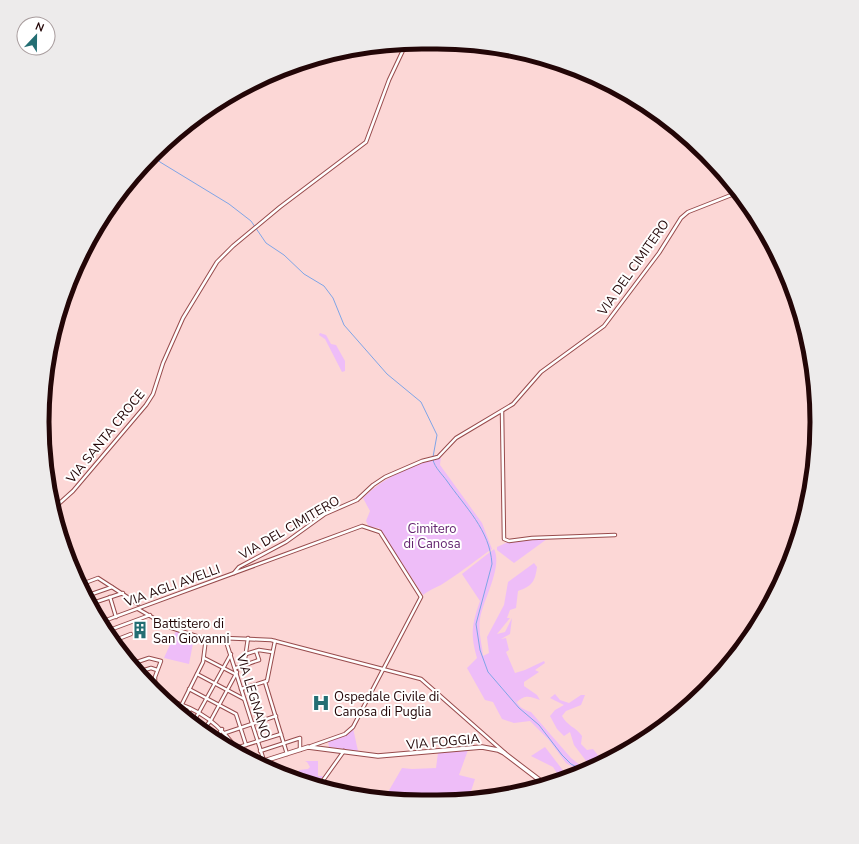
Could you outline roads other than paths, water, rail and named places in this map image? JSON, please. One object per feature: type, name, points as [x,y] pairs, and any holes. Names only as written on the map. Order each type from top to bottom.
[{"type":"main road","points":[[265,761],[308,747]]},
{"type":"main road","name":"VIA FOGGIA","points":[[308,747],[378,756],[482,747],[498,750],[540,780]]},
{"type":"street","name":"VIA SANTA CROCE","points":[[58,504],[73,491],[146,405],[153,394],[173,339],[190,305],[217,262],[252,230],[368,140],[389,80],[403,50]]},
{"type":"street","name":"VIA DEL CIMITERO","points":[[234,573],[239,567],[286,542],[325,514],[357,500],[373,485],[385,477],[422,461],[433,459],[456,438],[502,411],[518,399],[540,372],[604,326],[659,253],[672,230],[684,214],[733,195]]},
{"type":"street","points":[[502,411],[504,539],[509,541],[532,538],[615,535]]},
{"type":"street","name":"VIA AGLI AVELLI","points":[[107,620],[362,526],[380,532],[421,597],[384,669]]},
{"type":"street","points":[[85,583],[98,578],[138,604]]},
{"type":"street","points":[[91,594],[113,587]]},
{"type":"street","points":[[96,602],[123,593]]},
{"type":"street","points":[[110,597],[116,617]]},
{"type":"street","points":[[138,609],[177,630],[206,638],[248,638],[275,641],[421,679],[501,748],[508,756]]},
{"type":"street","points":[[112,629],[150,615]]},
{"type":"street","points":[[119,638],[131,634]]},
{"type":"street","points":[[182,704],[204,658],[206,638]]},
{"type":"street","name":"VIA LEGNANO","points":[[225,638],[236,668],[236,673],[263,760]]},
{"type":"street","points":[[247,664],[246,654],[248,638]]},
{"type":"street","points":[[241,689],[267,681],[275,641]]},
{"type":"street","points":[[246,654],[256,651],[272,652]]},
{"type":"street","points":[[236,668],[259,660],[256,651]]},
{"type":"street","points":[[195,718],[231,654]]},
{"type":"street","points":[[137,662],[149,658],[161,661],[155,677],[155,683]]},
{"type":"street","points":[[204,658],[236,673],[206,726]]},
{"type":"street","points":[[144,670],[151,668],[157,670]]},
{"type":"street","points":[[308,747],[320,744],[349,731],[357,721],[384,669]]},
{"type":"street","points":[[197,674],[245,699]]},
{"type":"street","points":[[265,682],[287,754]]},
{"type":"street","points":[[189,689],[236,714],[246,745]]},
{"type":"street","points":[[177,703],[182,704],[210,720],[225,733],[232,743]]},
{"type":"street","points":[[225,733],[276,716]]},
{"type":"street","points":[[219,735],[222,730]]},
{"type":"street","points":[[238,746],[281,734]]},
{"type":"street","points":[[260,751],[300,738],[300,750]]},
{"type":"street","points":[[322,781],[344,751]]},
{"type":"waterway","points":[[157,159],[229,204],[251,221],[266,243],[284,255],[304,274],[324,286],[333,298],[344,325],[387,374],[421,402],[437,435],[433,457]]},
{"type":"waterway","points":[[433,460],[437,468],[476,520],[487,540],[492,564],[476,624],[480,650],[488,672],[519,708],[539,725],[562,755],[571,764],[578,768]]},
{"type":"place","name":"Battistero di San Giovanni","points":[[140,630]]},
{"type":"place","name":"Ospedale Civile di Canosa di Puglia","points":[[321,703]]},
{"type":"park label","name":"Cimitero di Canosa","points":[[432,536]]}]
